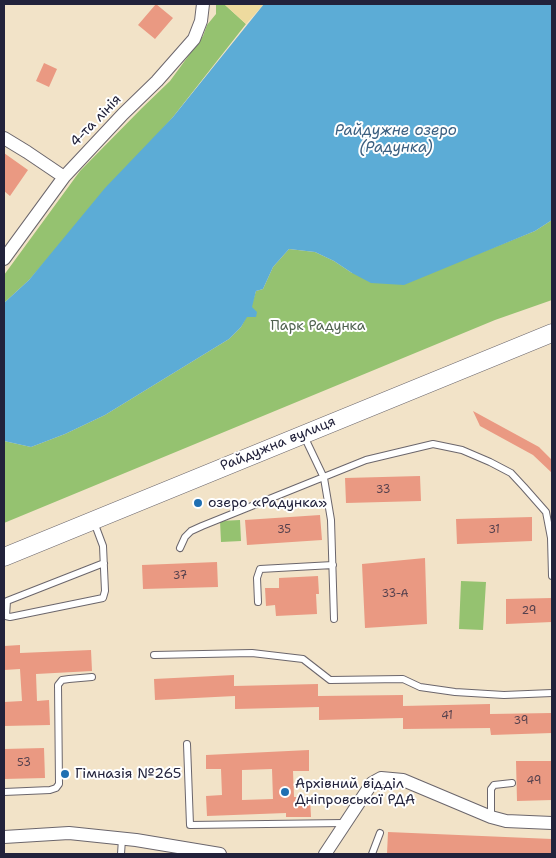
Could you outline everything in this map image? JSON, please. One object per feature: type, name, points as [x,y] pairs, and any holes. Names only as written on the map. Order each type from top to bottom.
[{"type":"street","name":"4-та лінія","points":[[4,258],[64,177],[157,81],[194,39],[201,21],[203,4]]},
{"type":"street","points":[[4,138],[64,177]]},
{"type":"street","name":"Райдужна вулиця","points":[[4,557],[552,333]]},
{"type":"street","points":[[325,854],[372,783],[381,778],[403,780],[491,817],[519,823],[552,823]]},
{"type":"street","points":[[4,837],[70,833],[220,854]]},
{"type":"lane","points":[[303,434],[324,478],[331,520],[334,619]]},
{"type":"lane","points":[[180,548],[185,537],[198,527],[366,460],[433,444],[462,450],[511,473],[546,512],[551,538],[552,576]]},
{"type":"lane","points":[[94,521],[103,546],[104,563],[105,591],[102,598],[10,617],[6,616],[7,601],[104,563]]},
{"type":"lane","points":[[258,602],[256,578],[260,569],[332,565]]},
{"type":"lane","points":[[154,654],[252,652],[303,658],[330,680],[403,679],[420,687],[455,692],[504,695],[552,693]]},
{"type":"lane","points":[[4,792],[50,790],[56,788],[59,784],[58,684],[68,678],[92,677]]},
{"type":"lane","points":[[187,744],[190,825],[346,823]]},
{"type":"lane","points":[[491,817],[491,788],[494,785],[512,783]]},
{"type":"lane","points":[[372,854],[380,833]]},
{"type":"lane","points":[[121,854],[122,839]]},
{"type":"green space","points":[[216,4],[224,4],[246,24],[173,117],[29,280],[4,303],[4,275],[80,171],[170,81],[203,36],[207,25],[216,14]]},
{"type":"green space","name":"Парк Радунка","points":[[552,220],[552,300],[495,320],[4,523],[4,441],[31,447],[65,434],[105,415],[229,339],[241,327],[251,307],[256,291],[263,289],[273,267],[289,249],[315,252],[334,261],[352,273],[480,253],[535,231]]},
{"type":"green space","points":[[240,520],[241,541],[221,542],[220,521]]},
{"type":"green space","points":[[461,581],[486,582],[483,630],[459,629]]},
{"type":"sand","points":[[224,4],[264,4],[246,24]]},
{"type":"water","name":"Райдужне озеро (Радунка)","points":[[264,4],[552,4],[552,220],[535,231],[404,285],[371,283],[315,252],[289,249],[273,267],[263,289],[256,291],[252,307],[257,312],[256,317],[247,317],[241,327],[229,339],[105,415],[65,434],[31,447],[4,441],[4,303],[29,280],[105,188],[173,117]]},
{"type":"building","points":[[156,4],[173,18],[155,39],[138,25]]},
{"type":"building","points":[[44,63],[57,69],[49,87],[36,81]]},
{"type":"building","points":[[4,153],[28,170],[10,196],[4,191]]},
{"type":"building","points":[[473,411],[539,447],[552,460],[552,473],[533,455],[480,426]]},
{"type":"building","points":[[420,476],[421,501],[346,503],[345,478]]},
{"type":"building","points":[[320,515],[322,540],[247,545],[245,520]]},
{"type":"building","points":[[532,517],[532,541],[457,544],[456,519]]},
{"type":"building","points":[[425,558],[427,624],[365,628],[362,564]]},
{"type":"building","points":[[217,562],[218,587],[143,589],[142,565]]},
{"type":"building","points":[[318,576],[319,594],[316,594],[317,614],[276,616],[275,605],[266,606],[265,588],[279,588],[279,578]]},
{"type":"building","points":[[552,598],[552,622],[506,624],[506,599]]},
{"type":"building","points":[[20,645],[20,653],[91,650],[92,671],[36,674],[37,701],[49,700],[50,725],[4,726],[4,702],[22,701],[20,669],[4,670],[4,646]]},
{"type":"building","points":[[234,675],[234,686],[318,684],[318,696],[403,695],[403,706],[490,704],[490,714],[552,713],[552,733],[491,735],[490,728],[403,729],[403,718],[319,720],[319,707],[235,709],[235,696],[155,700],[154,679]]},
{"type":"building","points":[[44,748],[45,778],[4,779],[4,749]]},
{"type":"building","points":[[309,750],[309,771],[293,771],[294,797],[310,797],[311,817],[286,817],[286,813],[207,816],[206,796],[222,795],[221,769],[206,769],[206,755]],"holes":[[[272,769],[273,799],[242,800],[242,770]]]},
{"type":"building","points":[[516,761],[552,761],[552,800],[517,801]]},
{"type":"building","points":[[388,832],[552,839],[552,854],[387,854]]},
{"type":"place","name":"озеро «Радунка»","points":[[198,503]]},
{"type":"place","name":"Гімназія №265","points":[[65,774]]},
{"type":"place","name":"Архівний відділ Дніпровської РДА","points":[[285,792]]}]
